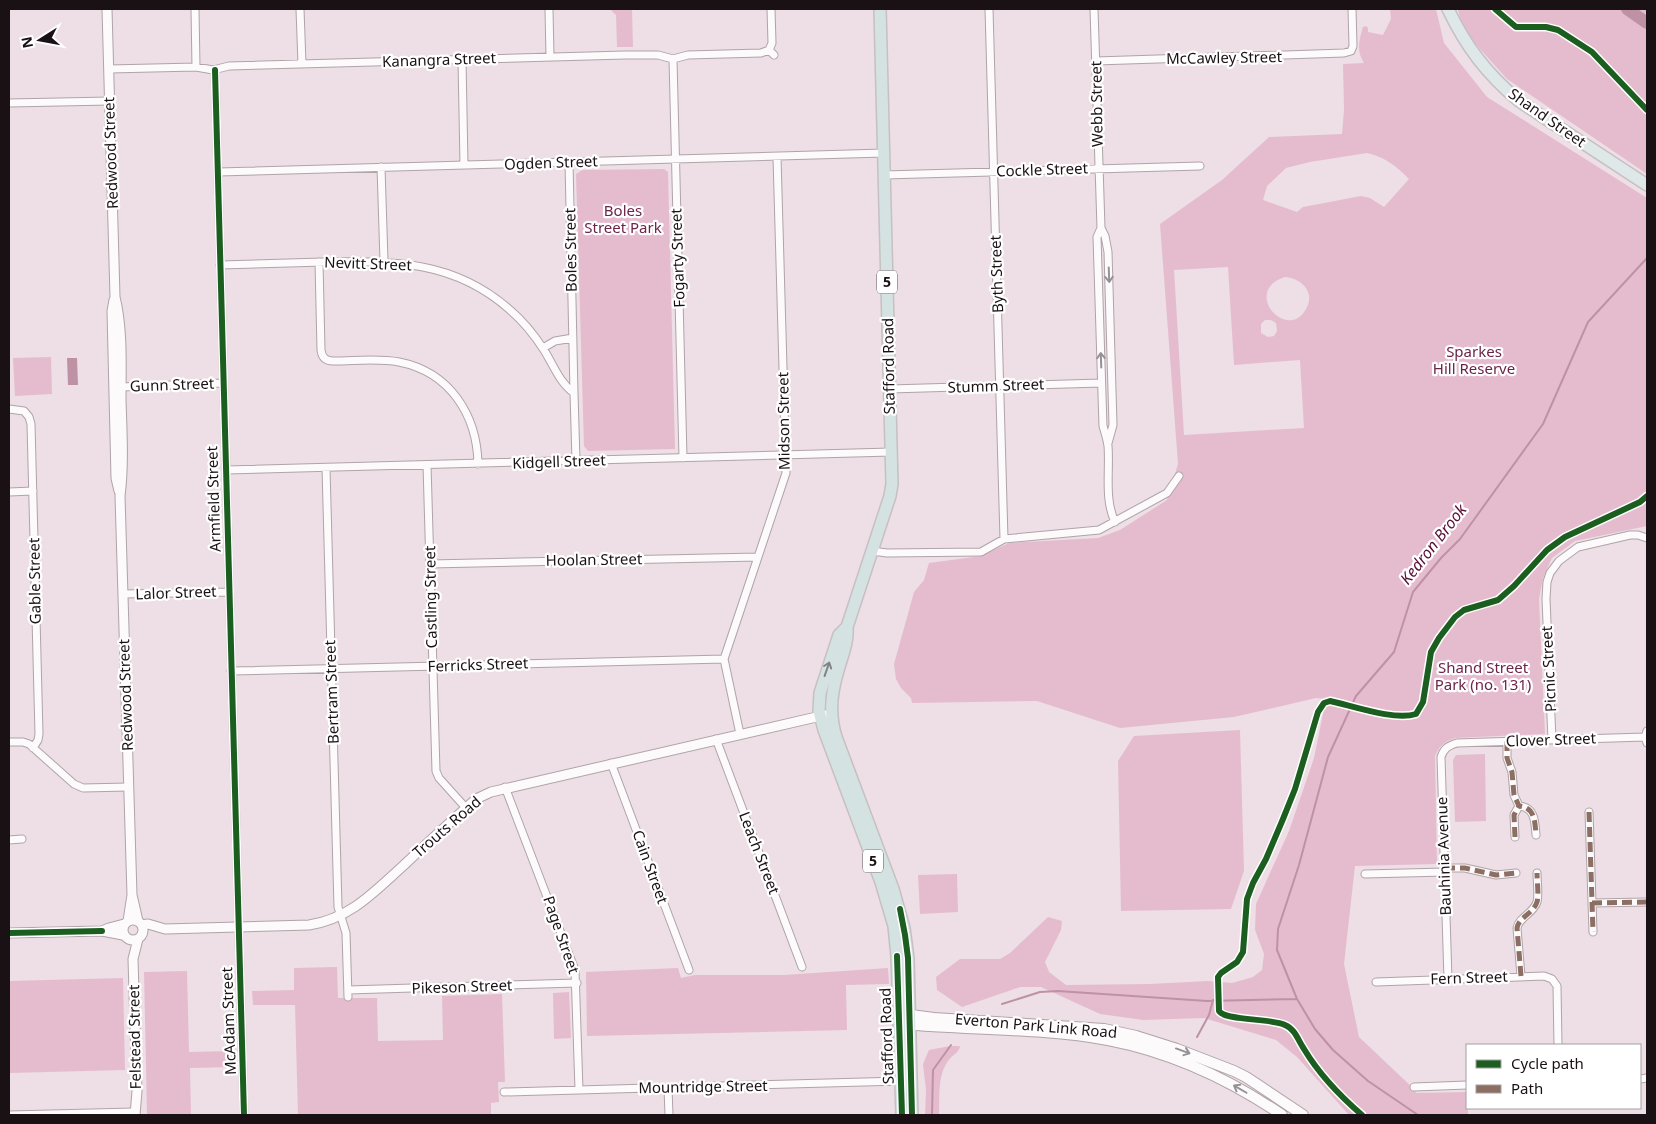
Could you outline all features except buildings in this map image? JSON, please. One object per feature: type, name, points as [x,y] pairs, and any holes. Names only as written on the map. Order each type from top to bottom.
[{"type":"highway","name":"Stafford Road","points":[[880,9],[892,452],[890,496],[847,627],[839,635],[818,699],[888,903],[897,946],[905,1019],[912,1115]]},
{"type":"highway","name":"Stafford Road","points":[[902,1115],[901,1081],[905,1019]]},
{"type":"main road","name":"Shand Street","points":[[1448,9],[1460,33],[1479,61],[1504,88],[1519,101],[1647,186]]},
{"type":"main road","name":"Everton Park Link Road","points":[[905,1019],[1090,1037],[1130,1045],[1169,1056],[1212,1074],[1256,1098],[1282,1115]]},
{"type":"main road","name":"Everton Park Link Road","points":[[905,1019],[1097,1028],[1136,1036],[1177,1049],[1234,1071],[1303,1115]]},
{"type":"street","name":"Redwood Street","points":[[107,9],[115,297],[118,310],[121,387],[123,478],[120,496]]},
{"type":"street","points":[[195,9],[196,67]]},
{"type":"street","points":[[300,9],[302,64]]},
{"type":"street","points":[[549,9],[550,57]]},
{"type":"street","name":"Kanangra Street","points":[[109,70],[196,67],[215,70],[229,66],[658,55],[673,58],[688,55],[771,53],[771,9]]},
{"type":"street","name":"Byth Street","points":[[989,9],[1004,539]]},
{"type":"street","name":"Webb Street","points":[[1094,9],[1101,228],[1097,238],[1101,383],[1103,426],[1108,443],[1109,500],[1115,522]]},
{"type":"street","name":"McCawley Street","points":[[1096,61],[1334,55],[1351,51],[1353,46],[1352,9]]},
{"type":"street","name":"Fogarty Street","points":[[673,58],[683,458]]},
{"type":"street","points":[[462,60],[464,165]]},
{"type":"street","name":"Armfield Street","points":[[215,70],[239,927]]},
{"type":"street","points":[[9,103],[110,101]]},
{"type":"street","name":"Ogden Street","points":[[218,172],[884,153]]},
{"type":"street","name":"Midson Street","points":[[724,659],[784,482],[785,455],[777,157]]},
{"type":"street","name":"Boles Street","points":[[569,162],[574,394]]},
{"type":"street","name":"Cockle Street","points":[[884,175],[1200,166]]},
{"type":"street","points":[[381,167],[384,261]]},
{"type":"street","name":"Webb Street","points":[[1101,228],[1106,236],[1108,252],[1113,425],[1108,443]]},
{"type":"street","name":"Nevitt Street","points":[[220,265],[384,261],[421,266],[443,272],[469,283],[492,296],[521,320],[543,348],[561,381],[574,394]]},
{"type":"street","points":[[319,262],[321,350],[323,357],[331,361],[381,360],[400,362],[434,376],[453,393],[468,416],[475,437],[478,464]]},
{"type":"street","name":"Redwood Street","points":[[115,297],[112,311],[112,337],[116,478],[120,496],[132,895],[140,923]]},
{"type":"street","points":[[543,348],[555,341],[573,338]]},
{"type":"street","name":"Gunn Street","points":[[121,387],[224,383]]},
{"type":"street","name":"Stumm Street","points":[[890,389],[1101,383]]},
{"type":"street","points":[[574,394],[576,461]]},
{"type":"street","name":"Gable Street","points":[[9,409],[21,410],[27,414],[31,424],[39,736],[33,748]]},
{"type":"street","name":"Kidgell Street","points":[[226,470],[892,452]]},
{"type":"street","name":"Castling Street","points":[[427,465],[436,773],[466,808]]},
{"type":"street","name":"Bertram Street","points":[[326,468],[338,907],[346,933],[348,994]]},
{"type":"street","points":[[872,551],[887,553],[981,552],[1004,539],[1099,530],[1167,493],[1179,476]]},
{"type":"street","points":[[9,492],[33,491]]},
{"type":"street","name":"Picnic Street","points":[[1552,740],[1546,599],[1547,582],[1550,574],[1559,560],[1578,547],[1630,535],[1647,538]]},
{"type":"street","name":"Hoolan Street","points":[[430,564],[758,557]]},
{"type":"street","name":"Lalor Street","points":[[123,594],[229,592]]},
{"type":"street","points":[[724,659],[740,734]]},
{"type":"street","name":"Ferricks Street","points":[[231,672],[724,659]]},
{"type":"street","name":"Trouts Road","points":[[140,937],[165,929],[309,925],[324,922],[340,916],[361,904],[466,808],[483,795],[505,787],[825,715]]},
{"type":"street","name":"Clover Street","points":[[1457,743],[1646,737]]},
{"type":"street","name":"Leach Street","points":[[716,739],[802,967]]},
{"type":"street","points":[[1507,741],[1507,758],[1512,772],[1514,795],[1519,806]]},
{"type":"street","points":[[9,742],[23,742],[33,748],[74,784],[83,788],[128,787]]},
{"type":"street","name":"Bauhinia Avenue","points":[[1448,979],[1441,757],[1449,745],[1457,743]]},
{"type":"street","name":"Cain Street","points":[[611,763],[689,970]]},
{"type":"street","name":"Page Street","points":[[505,787],[574,965],[577,983],[579,1090]]},
{"type":"street","points":[[1519,806],[1525,806],[1530,810],[1535,819],[1536,835]]},
{"type":"street","points":[[1515,837],[1514,816],[1519,806]]},
{"type":"street","points":[[1588,812],[1593,932]]},
{"type":"street","points":[[9,840],[22,839]]},
{"type":"street","points":[[1365,874],[1465,868],[1496,875],[1516,872]]},
{"type":"street","points":[[1521,976],[1516,928],[1537,901],[1537,873]]},
{"type":"street","name":"Redwood Street","points":[[126,923],[132,895]]},
{"type":"street","points":[[1592,903],[1647,902]]},
{"type":"street","points":[[9,933],[102,931],[134,940],[140,937],[143,932],[140,923],[133,920],[102,931]]},
{"type":"street","points":[[125,937],[126,923]]},
{"type":"street","name":"Trouts Road","points":[[140,923],[165,929]]},
{"type":"street","name":"McAdam Street","points":[[239,927],[244,1115]]},
{"type":"street","name":"Felstead Street","points":[[125,937],[133,959],[137,1091],[134,1114]]},
{"type":"street","name":"Felstead Street","points":[[133,959],[140,937]]},
{"type":"street","name":"Fern Street","points":[[1376,982],[1544,976],[1552,979],[1556,986],[1558,1044]]},
{"type":"street","name":"Pikeson Street","points":[[348,994],[577,983]]},
{"type":"street","name":"Mountridge Street","points":[[504,1092],[901,1081]]},
{"type":"street","points":[[1414,1087],[1466,1085]]},
{"type":"street","points":[[668,1088],[669,1115]]},
{"type":"street","points":[[9,1115],[134,1114]]},
{"type":"green space","points":[[610,9],[632,9],[633,47],[617,47],[616,15]]},
{"type":"green space","name":"Sparkes Hill Reserve","points":[[1390,9],[1436,9],[1444,43],[1487,97],[1647,198],[1647,526],[1575,541],[1552,558],[1543,578],[1539,599],[1545,734],[1455,738],[1441,747],[1435,756],[1437,864],[1355,866],[1344,964],[1359,1037],[1416,1093],[1466,1092],[1468,1115],[1349,1115],[1297,1057],[1276,1040],[1204,1018],[1143,1020],[1100,1014],[1041,987],[1020,987],[962,1007],[937,990],[936,977],[960,959],[1000,959],[1010,953],[1048,917],[1062,921],[1061,930],[1045,962],[1049,972],[1066,985],[1208,981],[1232,983],[1253,977],[1262,970],[1264,954],[1255,930],[1256,904],[1289,831],[1314,758],[1326,699],[1316,698],[1234,717],[1120,728],[1037,701],[912,703],[911,698],[901,688],[896,679],[894,664],[914,592],[924,580],[929,563],[981,556],[1009,543],[1098,538],[1120,530],[1167,500],[1178,464],[1160,224],[1222,180],[1269,137],[1342,134],[1344,110],[1343,64],[1364,63],[1359,50],[1359,41],[1363,27],[1366,26],[1368,28],[1368,32],[1383,35],[1391,19]],"holes":[[[1367,153],[1390,163],[1409,179],[1384,207],[1370,198],[1361,196],[1303,207],[1297,212],[1263,200],[1267,186],[1286,168],[1310,162]],[[1228,267],[1234,365],[1300,360],[1304,428],[1184,435],[1174,270]],[[1285,277],[1301,283],[1308,292],[1309,297],[1306,309],[1298,318],[1289,320],[1279,318],[1267,302],[1267,293],[1272,284]],[[1265,320],[1271,320],[1276,323],[1277,331],[1274,336],[1268,337],[1261,333],[1261,324]]]},
{"type":"green space","points":[[1458,9],[1647,9],[1647,174],[1507,79],[1462,29]]},
{"type":"green space","name":"Boles Street Park","points":[[664,169],[668,172],[675,449],[588,451],[584,446],[576,174],[582,170]]},
{"type":"green space","points":[[51,357],[52,394],[15,396],[13,358]]},
{"type":"green space","points":[[1240,730],[1244,871],[1231,909],[1121,911],[1118,761],[1134,736]]},
{"type":"green space","points":[[1485,754],[1486,821],[1455,822],[1453,760],[1456,755]]},
{"type":"green space","points":[[957,874],[958,912],[920,914],[918,875]]},
{"type":"green space","points":[[337,967],[338,998],[377,998],[378,1041],[443,1040],[442,996],[502,994],[505,1082],[498,1082],[499,1102],[491,1103],[491,1115],[298,1115],[295,1005],[253,1005],[252,991],[294,990],[294,968]]},
{"type":"green space","points":[[678,968],[681,978],[695,975],[784,975],[888,968],[889,984],[846,985],[847,1030],[587,1036],[586,972]]},
{"type":"green space","points":[[187,971],[189,1052],[232,1051],[233,1067],[190,1068],[191,1115],[147,1115],[144,972]]},
{"type":"green space","points":[[123,978],[125,1070],[9,1073],[9,981]]},
{"type":"green space","points":[[569,992],[571,1038],[554,1039],[553,993]]},
{"type":"green space","points":[[960,1046],[944,1067],[942,1073],[939,1115],[925,1115],[926,1090],[923,1064],[929,1050]]},
{"type":"shaded area","points":[[67,358],[77,358],[78,385],[68,385]]},
{"type":"waterway","name":"Kedron Brook","points":[[1627,9],[1647,23]]},
{"type":"waterway","name":"Kedron Brook","points":[[1418,1115],[1368,1081],[1333,1050],[1315,1029],[1297,999],[1277,950],[1278,929],[1299,865],[1328,757],[1356,696],[1394,652],[1413,592],[1441,558],[1460,539],[1543,424],[1588,322],[1647,258]]},
{"type":"waterway","points":[[1002,1004],[1040,992],[1058,991],[1207,1001],[1297,999]]},
{"type":"waterway","points":[[1197,1037],[1209,1015],[1213,1000]]},
{"type":"waterway","points":[[932,1115],[933,1070],[951,1045]]},
{"type":"marked path","points":[[1507,741],[1507,758],[1512,772],[1514,795],[1519,806],[1531,812],[1536,835]]},
{"type":"marked path","points":[[1515,837],[1514,815],[1519,806]]},
{"type":"marked path","points":[[1589,812],[1593,932]]},
{"type":"marked path","points":[[1445,868],[1465,868],[1496,875],[1516,873]]},
{"type":"marked path","points":[[1521,976],[1517,928],[1520,921],[1532,910],[1537,902],[1537,873]]},
{"type":"marked path","points":[[1592,903],[1647,902]]},
{"type":"cycle path","points":[[1495,9],[1516,27],[1546,27],[1558,30],[1592,52],[1647,110]]},
{"type":"cycle path","points":[[215,70],[244,1115]]},
{"type":"cycle path","points":[[1362,1115],[1323,1076],[1294,1032],[1288,1027],[1270,1021],[1230,1016],[1219,1011],[1218,977],[1237,962],[1243,952],[1247,899],[1295,789],[1318,712],[1324,703],[1330,701],[1397,716],[1416,714],[1423,702],[1431,652],[1455,617],[1464,610],[1498,600],[1514,586],[1547,550],[1565,537],[1640,502],[1647,496]]},
{"type":"cycle path","points":[[900,909],[908,958],[912,1115]]},
{"type":"cycle path","points":[[9,933],[102,931]]},
{"type":"cycle path","points":[[897,956],[902,1115]]},
{"type":"park label","name":"Shand Street Park (no. 131)","points":[[1483,676]]}]
